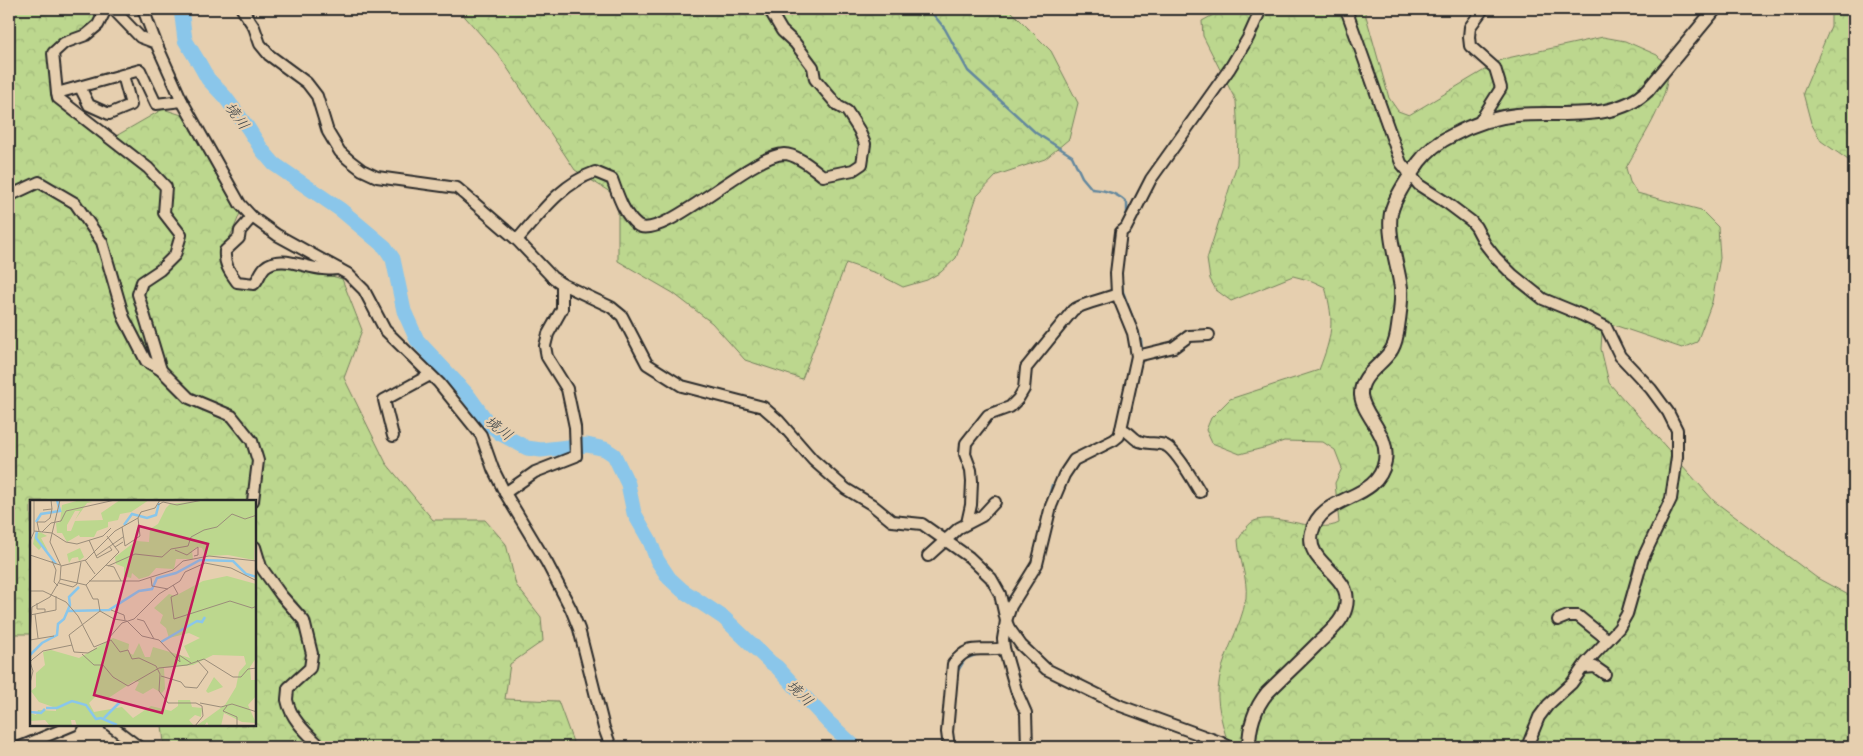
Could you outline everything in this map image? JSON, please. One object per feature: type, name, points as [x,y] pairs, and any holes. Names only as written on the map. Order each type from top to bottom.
[{"type":"street","points":[[108,9],[105,11],[98,26],[86,35],[64,43],[53,53],[57,94],[58,98],[148,168],[166,187],[164,213],[180,235],[174,255],[160,270],[142,282],[138,294],[162,370]]},
{"type":"street","points":[[113,9],[140,37],[156,43]]},
{"type":"street","points":[[143,9],[182,101],[232,191],[252,217],[277,235],[348,274],[364,290],[385,330],[439,383],[481,435],[493,469],[505,493],[547,563],[571,609],[579,630],[604,728],[611,747]]},
{"type":"street","points":[[242,9],[254,27],[260,44],[269,55],[307,83],[317,96],[328,132],[340,152],[362,170],[377,177],[458,188],[517,240],[552,277],[562,284],[611,307],[622,316],[647,364],[682,386],[763,407],[779,421],[813,460],[846,489],[871,504],[892,521],[922,524],[945,542],[969,557],[991,578],[1000,594],[1006,621],[1022,645],[1046,669],[1121,706],[1230,747]]},
{"type":"street","points":[[517,240],[560,192],[579,178],[595,172],[612,179],[623,207],[638,226],[645,228],[664,224],[732,178],[763,161],[784,154],[806,162],[823,176],[853,170],[862,164],[865,144],[859,130],[847,110],[838,106],[815,79],[813,67],[782,31],[769,9]]},
{"type":"street","points":[[1027,747],[1026,713],[1016,690],[1004,648],[1003,640],[1006,621],[1010,606],[1037,564],[1051,506],[1064,475],[1074,460],[1114,440],[1124,430],[1141,355],[1117,294],[1116,274],[1124,230],[1151,179],[1230,68],[1248,38],[1261,9]]},
{"type":"street","points":[[1346,9],[1401,163],[1411,176],[1419,185],[1470,220],[1496,258],[1543,298],[1606,327],[1620,356],[1651,389],[1668,412],[1677,430],[1677,457],[1671,499],[1643,558],[1627,614],[1619,628],[1572,683],[1548,705],[1539,717],[1527,747]]},
{"type":"street","points":[[1479,123],[1501,88],[1495,68],[1470,46],[1468,37],[1470,27],[1483,9]]},
{"type":"street","points":[[1249,747],[1249,734],[1253,716],[1259,703],[1332,630],[1342,618],[1346,605],[1346,592],[1340,580],[1318,558],[1314,550],[1311,541],[1312,530],[1327,507],[1372,485],[1380,475],[1385,462],[1385,449],[1382,437],[1363,404],[1361,394],[1363,384],[1369,373],[1391,351],[1396,340],[1401,308],[1401,288],[1391,228],[1391,214],[1395,201],[1420,161],[1432,148],[1462,130],[1479,123],[1518,115],[1599,112],[1615,110],[1628,105],[1640,98],[1648,90],[1715,9]]},
{"type":"street","points":[[57,94],[140,70],[156,104],[182,101]]},
{"type":"street","points":[[80,87],[89,105],[109,114],[132,105],[122,75]]},
{"type":"street","points":[[9,196],[39,182],[75,203],[102,242],[124,318],[146,361],[162,370],[189,398],[232,416],[252,441],[258,461],[253,500]]},
{"type":"street","points":[[252,217],[240,231],[238,238],[225,251],[224,261],[229,272],[238,282],[254,284],[264,268],[274,262],[288,262],[323,269],[340,269]]},
{"type":"street","points":[[505,493],[535,472],[576,456],[576,427],[567,389],[547,357],[545,346],[548,334],[562,309],[562,284]]},
{"type":"street","points":[[967,523],[971,505],[972,482],[971,470],[965,454],[966,443],[988,415],[1010,407],[1018,399],[1024,389],[1026,368],[1073,310],[1117,294]]},
{"type":"street","points":[[1141,355],[1174,347],[1189,336],[1209,334]]},
{"type":"street","points":[[393,436],[384,400],[430,375]]},
{"type":"street","points":[[1124,430],[1138,440],[1148,444],[1165,445],[1170,449],[1191,476],[1200,492]]},
{"type":"street","points":[[928,556],[959,528],[982,516],[996,502]]},
{"type":"street","points":[[256,550],[261,567],[304,621],[312,654],[310,668],[288,688],[287,700],[299,724],[321,747]]},
{"type":"street","points":[[1558,620],[1568,616],[1578,616],[1608,640]]},
{"type":"street","points":[[949,747],[947,732],[953,664],[960,655],[968,650],[1004,648]]},
{"type":"street","points":[[1583,668],[1598,668],[1605,674]]},
{"type":"street","points":[[20,747],[72,726]]},
{"type":"street","points":[[111,726],[139,747]]},
{"type":"green space","points":[[9,9],[101,9],[95,32],[53,49],[55,100],[109,140],[163,109],[188,117],[241,210],[221,263],[235,283],[255,287],[267,266],[284,262],[342,279],[362,330],[344,378],[386,463],[433,520],[485,520],[506,544],[516,585],[541,617],[543,641],[510,664],[505,699],[558,701],[573,742],[570,747],[169,747],[164,743],[162,726],[256,726],[256,500],[30,500],[30,634],[9,634]]},
{"type":"green space","points":[[458,9],[1009,9],[1051,51],[1078,103],[1069,139],[1045,159],[997,175],[977,196],[956,258],[941,272],[927,280],[903,287],[876,273],[846,263],[802,379],[745,360],[712,323],[673,293],[618,261],[618,197],[575,170],[498,54]]},
{"type":"green space","points":[[1224,9],[1364,9],[1389,98],[1398,111],[1409,115],[1503,59],[1603,37],[1625,41],[1657,55],[1668,67],[1667,80],[1660,106],[1626,168],[1630,182],[1637,193],[1701,210],[1718,227],[1720,258],[1712,302],[1697,342],[1682,348],[1611,324],[1602,332],[1601,349],[1609,383],[1714,501],[1817,578],[1854,598],[1854,747],[1229,747],[1220,712],[1218,690],[1226,655],[1240,621],[1246,598],[1246,583],[1238,540],[1248,525],[1257,520],[1277,519],[1321,526],[1339,523],[1335,483],[1342,468],[1335,450],[1323,442],[1284,441],[1240,454],[1212,443],[1206,430],[1211,418],[1230,399],[1319,370],[1331,329],[1330,310],[1325,287],[1312,281],[1293,276],[1231,301],[1216,290],[1210,279],[1207,259],[1237,164],[1238,133],[1236,101],[1203,36],[1202,21]]},
{"type":"green space","points":[[1831,9],[1854,9],[1854,164],[1821,141],[1811,123],[1803,93],[1831,26]]},
{"type":"waterway","name":"境川","points":[[181,9],[185,40],[208,79],[225,97],[262,150],[274,164],[341,210],[385,247],[393,259],[404,311],[417,340],[467,394],[488,423],[501,434],[527,448],[541,450],[587,445],[605,449],[614,455],[628,484],[634,513],[650,541],[657,560],[669,578],[682,590],[724,618],[777,667],[828,722],[855,747]]},
{"type":"waterway","points":[[929,9],[945,29],[968,71],[1036,133],[1072,156],[1082,177],[1092,189],[1111,193],[1127,203],[1124,222]]},
{"type":"waterway","points":[[1121,275],[1123,292],[1141,340],[1142,351]]},
{"type":"waterway","points":[[1131,404],[1142,359]]},
{"type":"waterway","points":[[1077,464],[1118,442]]},
{"type":"waterway","points":[[1048,500],[1052,485]]},
{"type":"waterway","points":[[1007,601],[1017,587]]},
{"type":"waterway","points":[[957,672],[965,659],[978,654]]},
{"type":"waterway","points":[[952,732],[955,747]]}]
